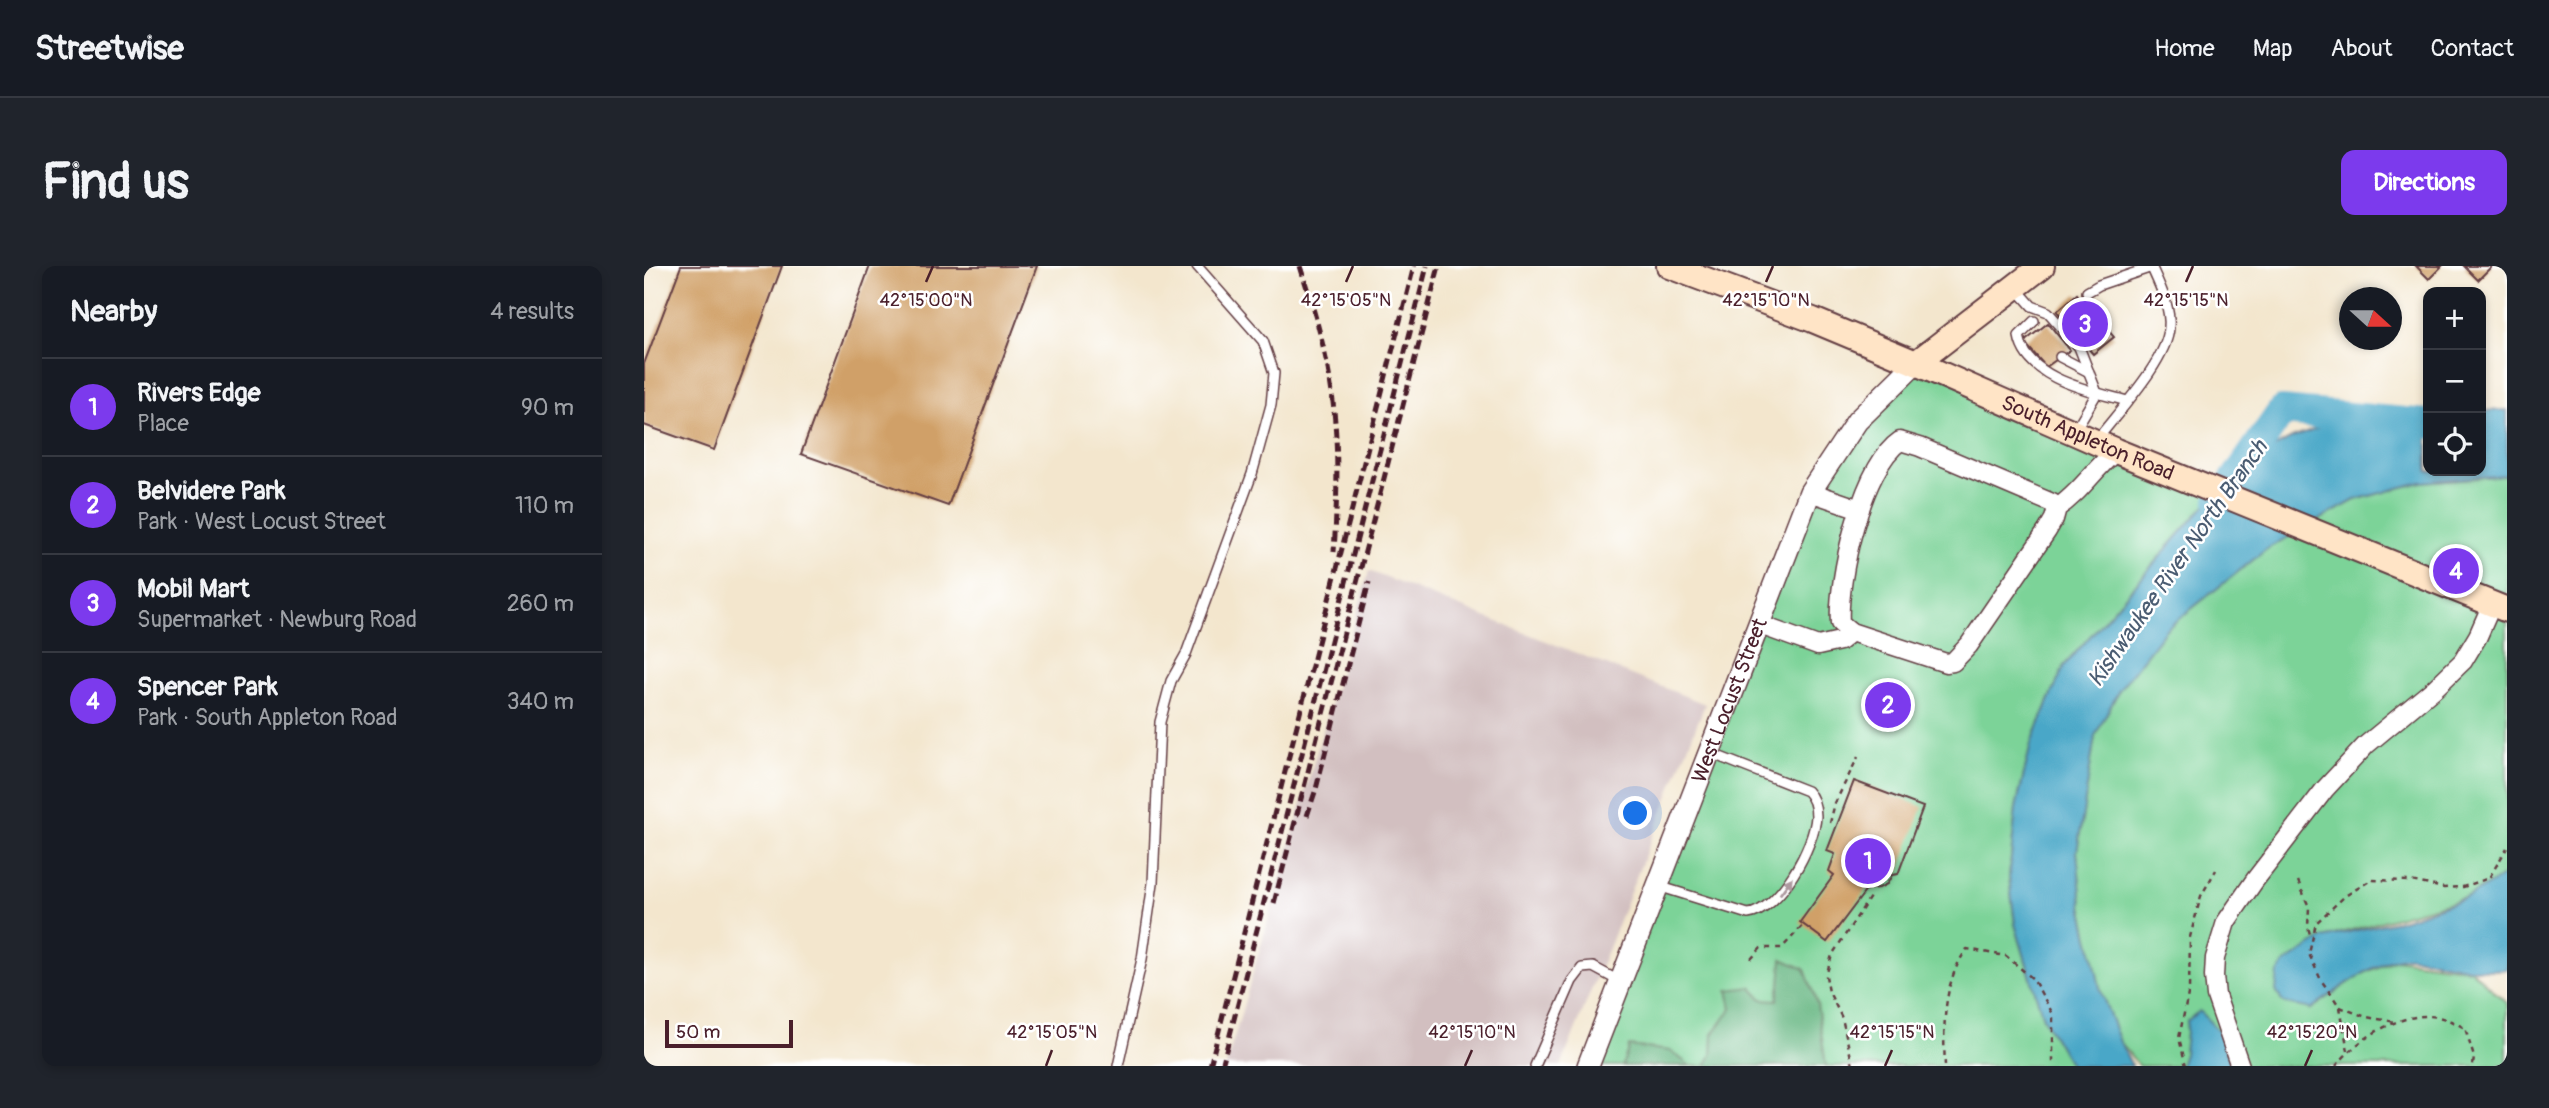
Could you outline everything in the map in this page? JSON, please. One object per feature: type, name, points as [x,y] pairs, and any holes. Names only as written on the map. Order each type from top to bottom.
[{"type":"main road","name":"South Appleton Road","points":[[1669,266],[1916,363],[2095,442],[2499,607]]},
{"type":"main road","points":[[1916,363],[2042,266]]},
{"type":"street","name":"West Locust Street","points":[[1588,1066],[1810,492],[1857,421],[1916,363]]},
{"type":"street","points":[[2057,508],[2052,503],[1932,452],[1900,442],[1887,453],[1860,509],[1851,535],[1839,606],[1840,623],[1851,632],[1946,663],[1953,662],[1969,645],[2047,531],[2057,508],[2073,498],[2098,465],[2095,442]]},
{"type":"street","points":[[1810,492],[1860,509]]},
{"type":"street","points":[[2239,1066],[2216,996],[2214,976],[2219,939],[2226,922],[2325,789],[2366,745],[2463,661],[2499,607]]},
{"type":"street","points":[[1760,625],[1818,646],[1840,641],[1851,632]]},
{"type":"lane","points":[[1118,1066],[1142,959],[1153,883],[1160,722],[1171,681],[1186,654],[1252,474],[1271,405],[1274,373],[1263,341],[1197,266]]},
{"type":"lane","points":[[2087,292],[2151,266],[2163,293],[2169,328],[2165,343],[2139,387],[2095,442]]},
{"type":"lane","points":[[2015,287],[2032,306],[2048,312],[2079,347],[2097,393],[2095,442]]},
{"type":"lane","points":[[2032,306],[2037,332]]},
{"type":"lane","points":[[2034,321],[2019,336],[2021,348],[2045,374],[2127,401]]},
{"type":"lane","points":[[2060,357],[2089,372]]},
{"type":"lane","points":[[1658,886],[1748,914],[1758,913],[1780,894],[1795,872],[1812,832],[1816,816],[1807,790],[1710,752]]},
{"type":"lane","points":[[1535,1066],[1572,981],[1582,968],[1593,967],[1621,982]]},
{"type":"path","points":[[1830,823],[1835,803],[1858,757]]},
{"type":"path","points":[[2348,1051],[2340,1007],[2321,980],[2309,954],[2316,923],[2345,896],[2371,880],[2411,881],[2444,888],[2463,887],[2489,877],[2507,848]]},
{"type":"path","points":[[2186,1066],[2179,1038],[2189,989],[2190,937],[2201,896],[2216,870]]},
{"type":"path","points":[[2298,881],[2309,907],[2308,927],[2312,939]]},
{"type":"path","points":[[1853,1066],[1842,1018],[1829,992],[1826,975],[1832,955],[1870,897]]},
{"type":"path","points":[[1751,959],[1761,948],[1782,948],[1802,926]]},
{"type":"path","points":[[1945,1066],[1949,986],[1956,964],[1967,949],[2006,956],[2032,979],[2053,1014],[2053,1066]]},
{"type":"path","points":[[2340,1007],[2366,1017],[2396,1022]]},
{"type":"path","points":[[2336,1066],[2348,1051],[2396,1022],[2420,1017],[2444,1018],[2465,1028],[2474,1057],[2473,1066]]},
{"type":"shaded area","points":[[1369,571],[1705,704],[1561,1066],[1226,1066]]},
{"type":"green space","points":[[1916,363],[2214,495],[2064,666],[2031,744],[2016,808],[2009,877],[2015,924],[2043,1018],[2071,1066],[1588,1066],[1810,492]]},
{"type":"green space","points":[[2507,475],[2507,874],[2468,897],[2323,938],[2311,1009],[2360,975],[2396,959],[2470,969],[2507,1003],[2507,1066],[2232,1066],[2187,1021],[2184,1054],[2180,1066],[2139,1066],[2120,1042],[2101,992],[2082,905],[2077,852],[2095,736],[2119,690],[2166,629],[2268,548],[2355,500],[2421,482]]},
{"type":"green space","points":[[1782,959],[1805,969],[1817,1004],[1826,1066],[1706,1066],[1712,1055],[1713,1034],[1732,1008],[1728,990],[1751,987],[1762,999],[1777,1000]]},
{"type":"green space","points":[[1629,1046],[1671,1051],[1690,1066],[1622,1066]]},
{"type":"water","points":[[2377,407],[2423,412],[2423,476],[2486,476],[2486,411],[2507,410],[2507,475],[2421,482],[2355,500],[2268,548],[2166,629],[2119,690],[2095,736],[2077,852],[2082,905],[2101,992],[2132,1066],[2071,1066],[2043,1018],[2015,924],[2009,877],[2016,808],[2031,744],[2064,666],[2214,495],[2252,459],[2292,438]]},
{"type":"water","points":[[2507,874],[2507,969],[2482,970],[2410,957],[2399,958],[2372,968],[2311,1009],[2283,1003],[2276,991],[2278,973],[2285,963],[2323,938],[2405,919],[2468,897]]},
{"type":"water","points":[[2199,1011],[2218,1030],[2232,1066],[2180,1066],[2184,1054],[2187,1021]]},
{"type":"building","points":[[681,266],[782,266],[714,450],[644,425],[644,364]]},
{"type":"building","points":[[870,266],[1037,266],[948,506],[801,454]]},
{"type":"building","points":[[2416,266],[2442,266],[2429,279]]},
{"type":"building","points":[[2464,266],[2492,266],[2478,280]]},
{"type":"building","points":[[2077,294],[2114,337],[2093,354],[2057,311]]},
{"type":"building","points":[[2048,323],[2070,350],[2046,367],[2024,342]]},
{"type":"building","points":[[1854,781],[1923,807],[1898,874],[1892,875],[1887,884],[1879,888],[1867,889],[1827,942],[1800,922],[1834,875],[1829,871],[1835,854],[1827,851]]},
{"type":"waterway","name":"Kishwaukee River North Branch","points":[[2220,501],[2282,411],[2423,424]]},
{"type":"railway","points":[[1300,266],[1331,385],[1337,477],[1334,552]]},
{"type":"railway","points":[[1210,1066],[1414,266]]},
{"type":"railway","points":[[1222,1066],[1427,266]]},
{"type":"railway","points":[[1274,903],[1439,266]]},
{"type":"railway","points":[[1307,816],[1369,582]]},
{"type":"place","name":"Mobil Mart","points":[[2085,324]]},
{"type":"place","name":"Spencer Park","points":[[2456,571]]},
{"type":"place","name":"Belvidere Park","points":[[1888,705]]},
{"type":"place","name":"Rivers Edge","points":[[1868,861]]}]
